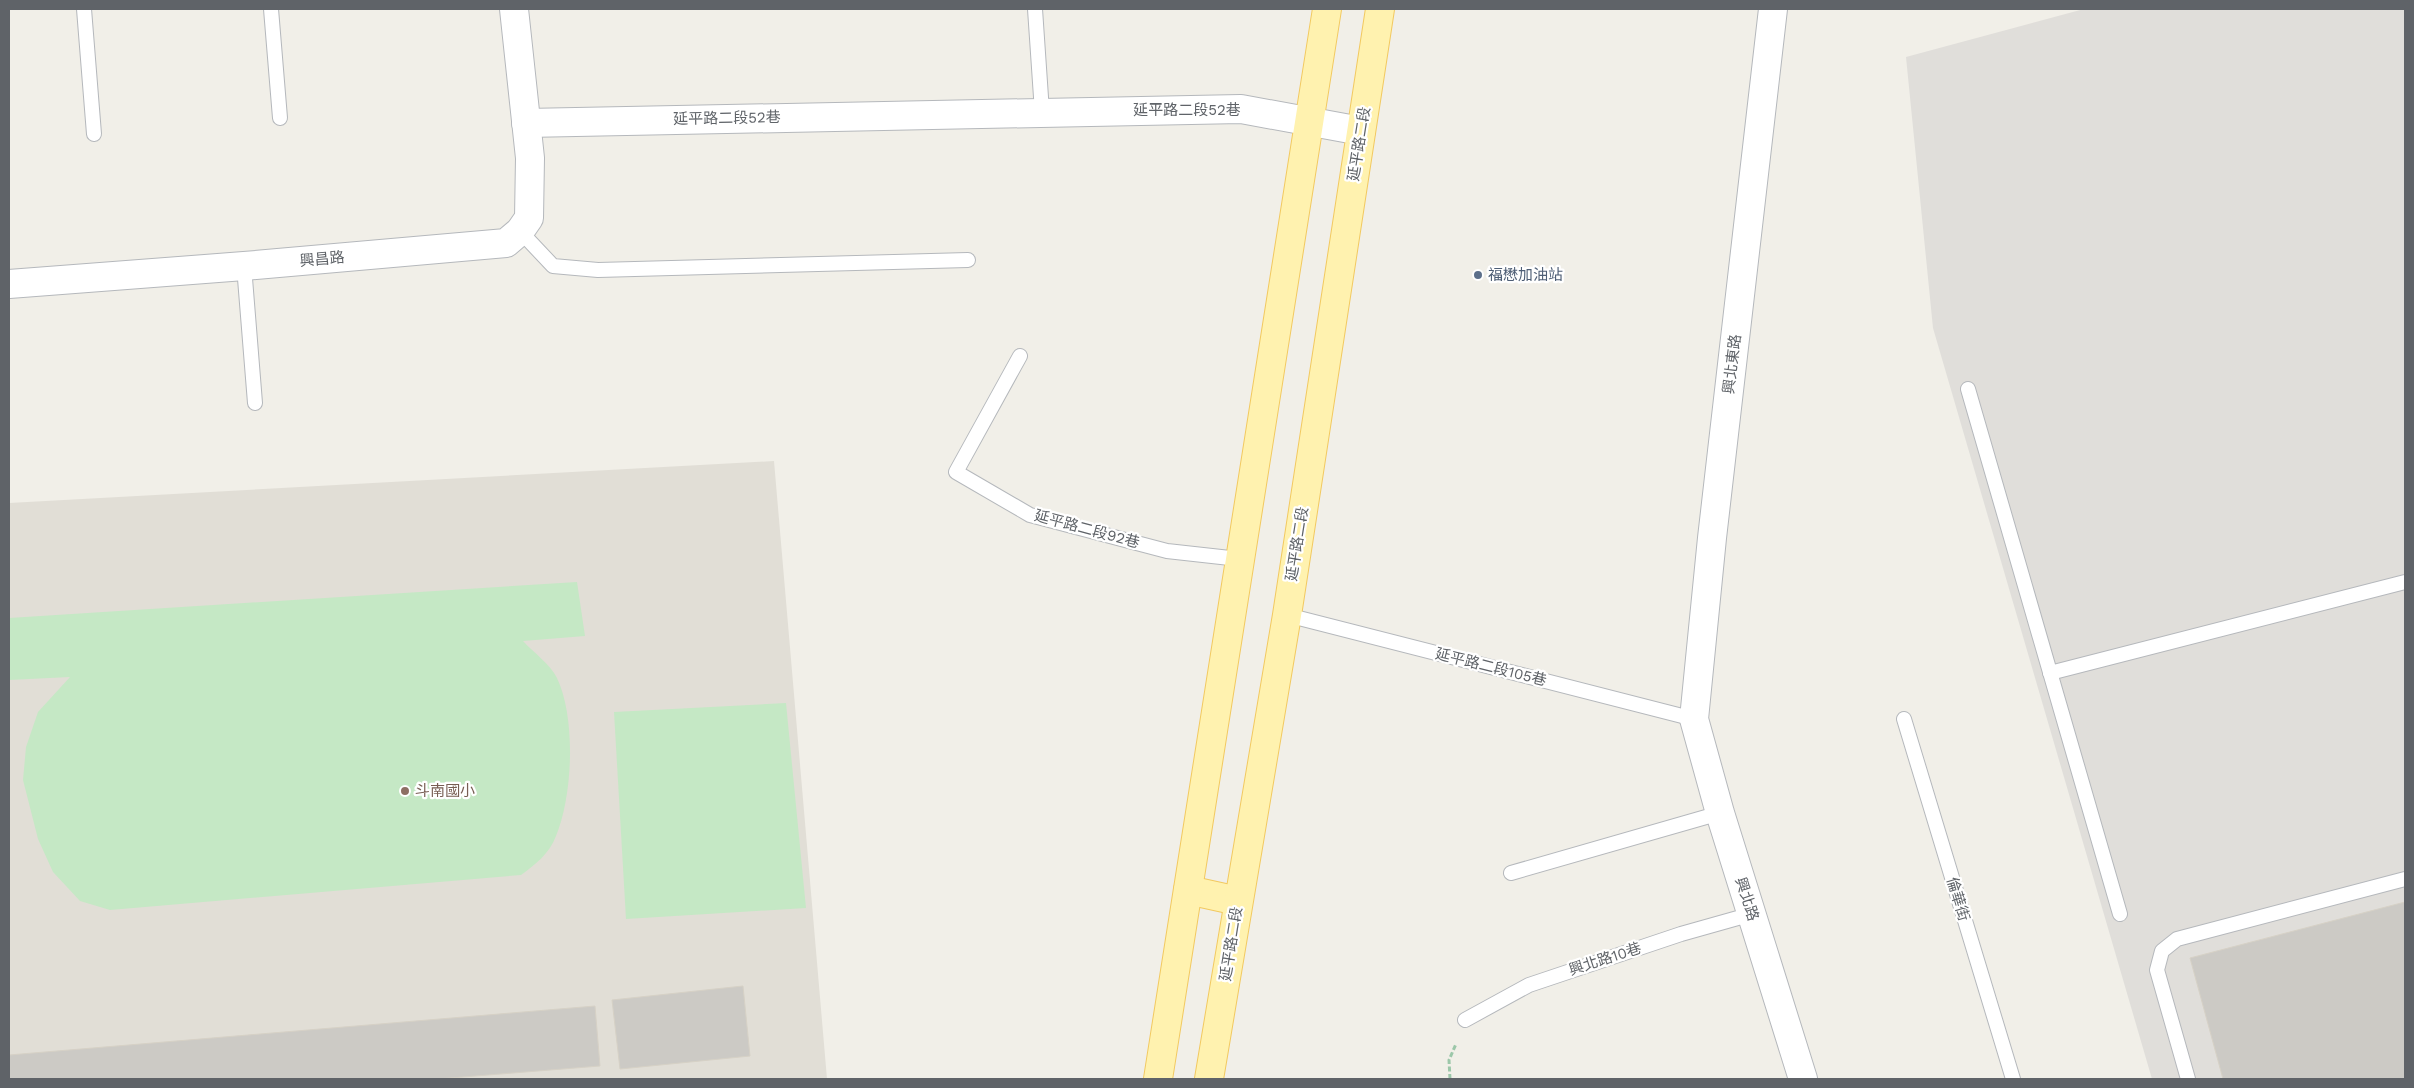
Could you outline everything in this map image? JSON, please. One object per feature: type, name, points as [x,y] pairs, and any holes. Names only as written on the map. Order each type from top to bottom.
[{"type":"main road","points":[[1158,1079],[1327,9]]},
{"type":"main road","name":"延平路二段","points":[[1209,1079],[1287,615],[1380,9]]},
{"type":"main road","points":[[1188,890],[1238,901]]},
{"type":"street","points":[[514,9],[530,158],[528,218],[520,231]]},
{"type":"street","name":"興北東路","points":[[1694,719],[1712,538],[1773,9]]},
{"type":"street","name":"延平路二段52巷","points":[[526,123],[1241,109],[1361,131]]},
{"type":"street","name":"興昌路","points":[[9,284],[506,243],[520,231]]},
{"type":"street","name":"興北路","points":[[1694,719],[1720,813],[1802,1079]]},
{"type":"lane","points":[[84,9],[94,134]]},
{"type":"lane","points":[[271,9],[280,118]]},
{"type":"lane","points":[[1035,9],[1042,112]]},
{"type":"lane","points":[[520,231],[553,266],[598,270],[968,260]]},
{"type":"lane","points":[[244,266],[255,403]]},
{"type":"lane","name":"延平路二段92巷","points":[[1020,356],[956,472],[1030,515],[1167,551],[1240,559]]},
{"type":"lane","points":[[1968,389],[2120,914]]},
{"type":"lane","points":[[2050,673],[2405,582]]},
{"type":"lane","name":"延平路二段105巷","points":[[1287,615],[1694,719]]},
{"type":"lane","name":"倫華街","points":[[1904,719],[2013,1079]]},
{"type":"lane","points":[[1511,874],[1720,813]]},
{"type":"lane","points":[[2188,1079],[2157,970],[2162,951],[2176,939],[2405,879]]},
{"type":"lane","name":"興北路10巷","points":[[1465,1020],[1529,985],[1680,934],[1752,914]]},
{"type":"path","points":[[1450,1079],[1450,1060],[1465,1020]]},
{"type":"shaded area","points":[[2084,9],[2405,9],[2405,1079],[2152,1079],[1933,328],[1906,57]]},
{"type":"shaded area","name":"斗南國小","points":[[774,461],[827,1079],[9,1079],[9,503]]},
{"type":"green space","points":[[577,582],[585,636],[523,641],[546,663],[557,678],[567,714],[570,735],[570,757],[566,800],[556,836],[546,853],[537,863],[521,875],[110,910],[80,901],[53,872],[38,839],[23,780],[26,747],[38,712],[70,677],[9,680],[9,618]]},
{"type":"green space","points":[[786,703],[806,908],[626,919],[614,712]]},
{"type":"building","points":[[2405,902],[2405,1079],[2223,1079],[2190,958]]},
{"type":"building","points":[[743,986],[750,1056],[620,1069],[612,1000]]},
{"type":"building","points":[[595,1006],[600,1066],[438,1079],[9,1079],[9,1055]]},
{"type":"place","name":"福懋加油站","points":[[1478,275]]},
{"type":"place","name":"斗南國小","points":[[405,791]]}]
